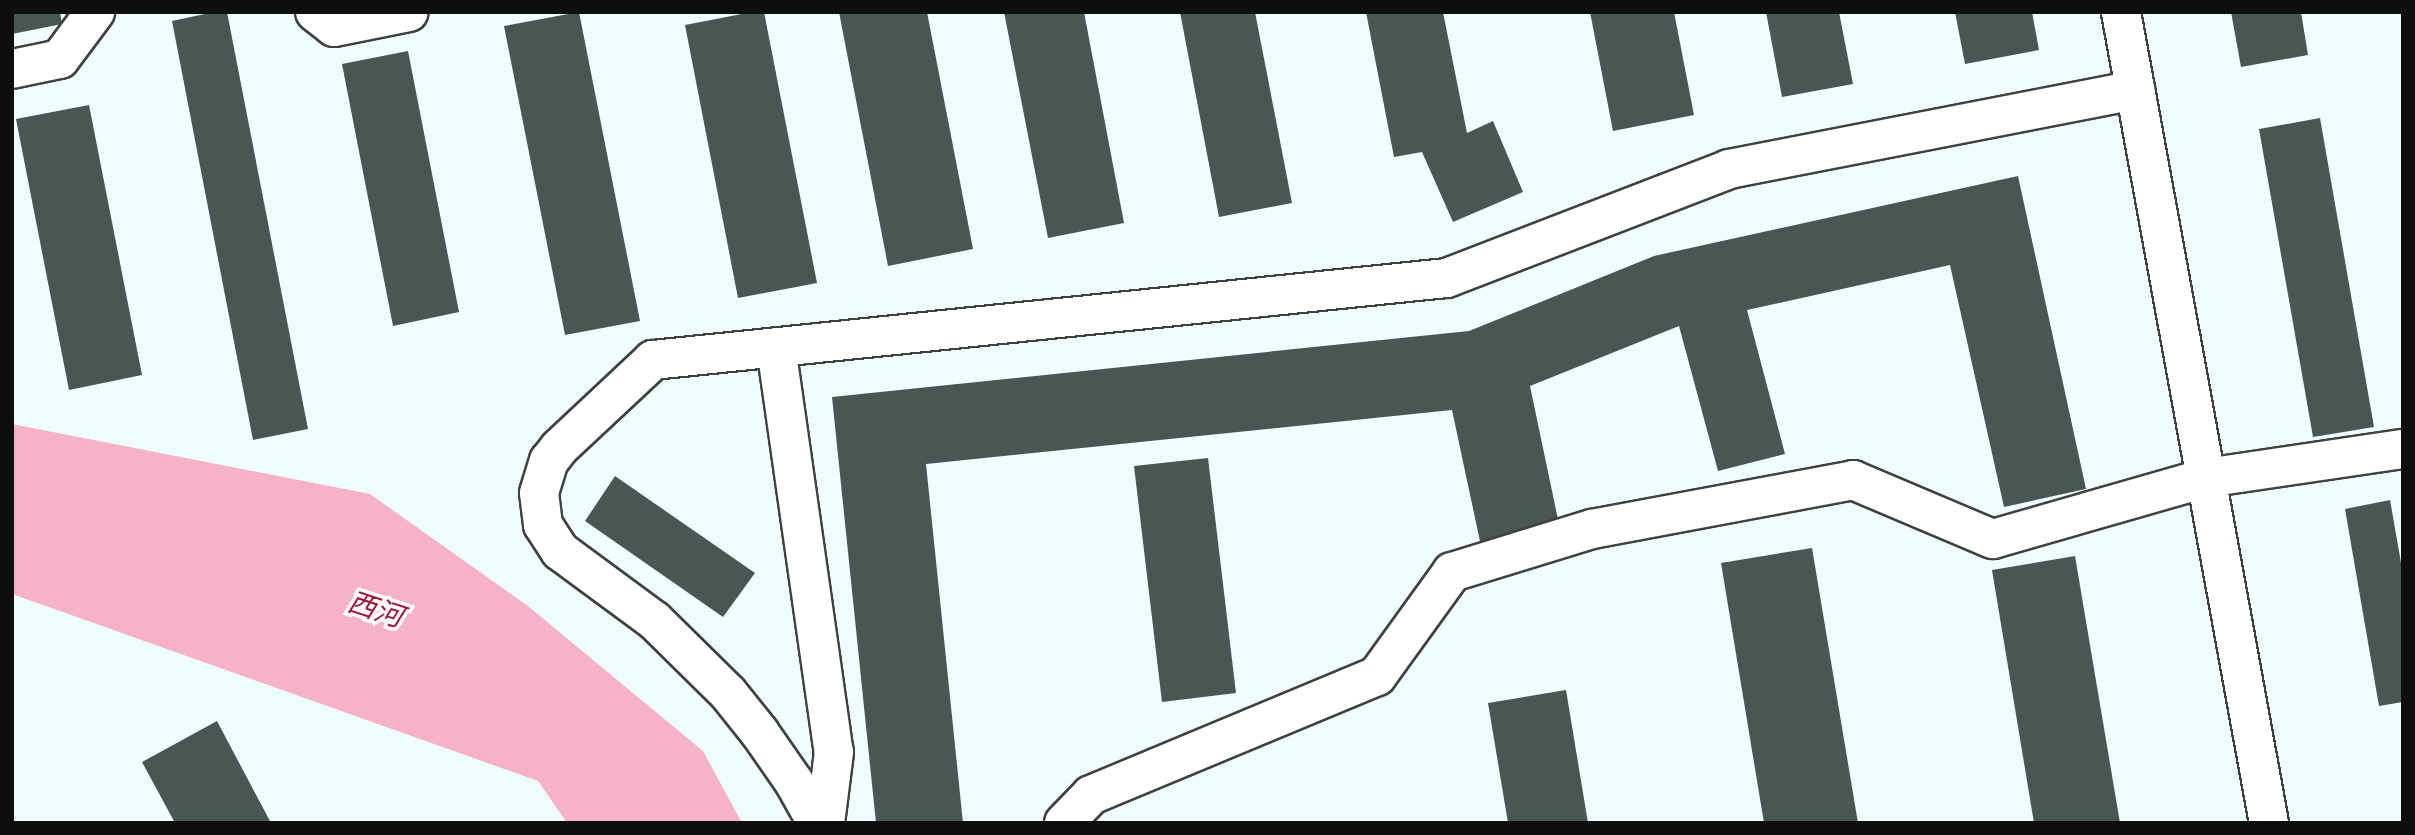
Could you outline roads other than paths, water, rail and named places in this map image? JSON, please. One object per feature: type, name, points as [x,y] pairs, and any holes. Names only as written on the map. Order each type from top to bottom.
[{"type":"street","points":[[12,69],[60,59],[95,12]]},
{"type":"street","points":[[315,12],[334,27],[409,12]]},
{"type":"street","points":[[2121,12],[2269,823]]},
{"type":"street","points":[[817,823],[767,743],[727,693],[654,621],[560,551],[543,525],[539,509],[542,476],[559,448],[653,360],[1447,278],[1729,169],[2135,90]]},
{"type":"street","points":[[776,347],[834,752],[825,823]]},
{"type":"street","points":[[1064,823],[1091,795],[1377,676],[1452,572],[1592,529],[1853,480],[1993,539],[2206,478],[2403,449]]},
{"type":"water","name":"西河","points":[[12,424],[370,494],[528,606],[703,751],[742,823],[567,823],[538,781],[12,594]]}]
